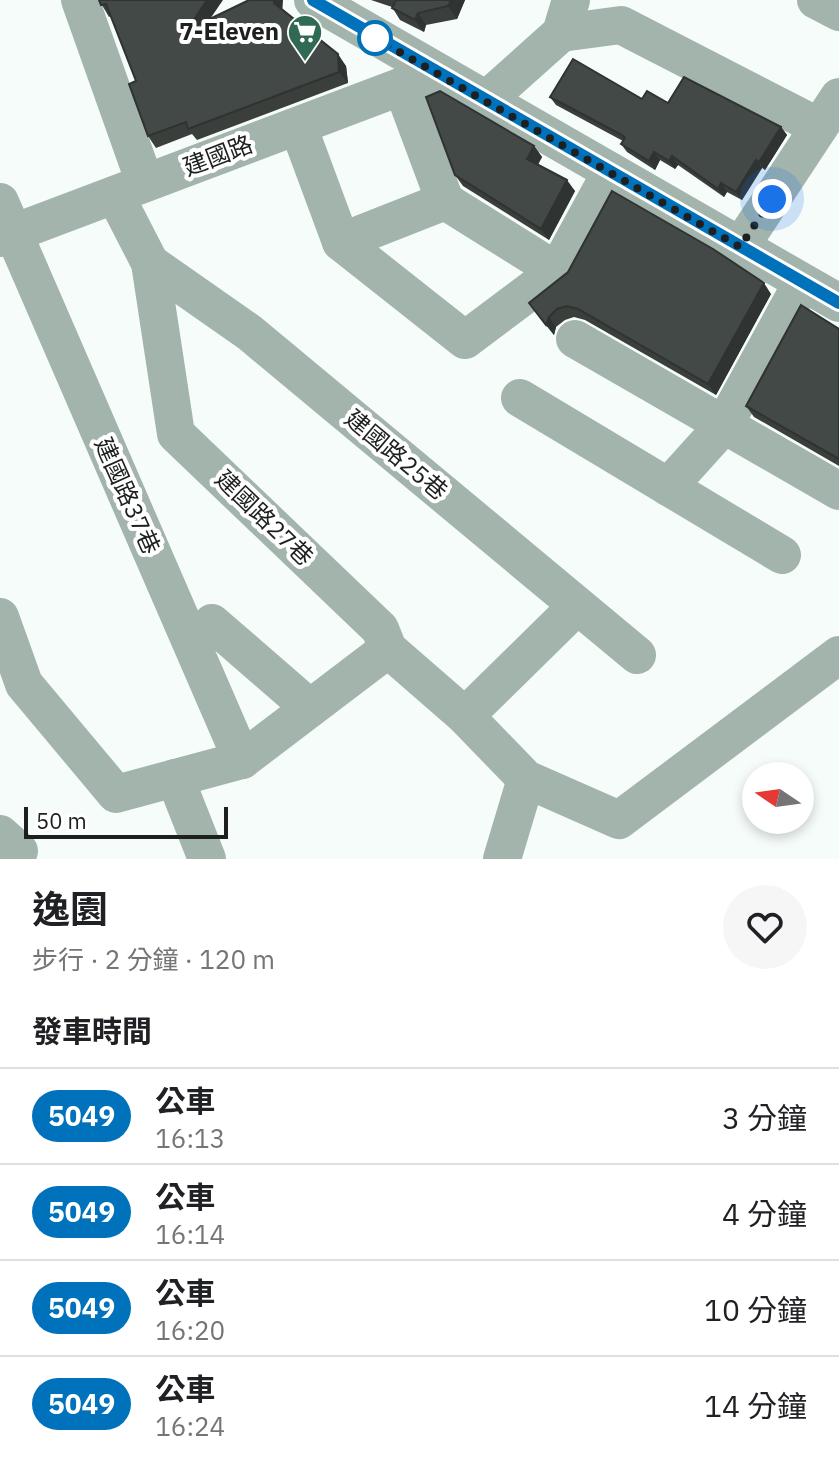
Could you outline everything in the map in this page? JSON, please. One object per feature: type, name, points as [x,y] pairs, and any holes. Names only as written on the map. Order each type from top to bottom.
[{"type":"street","name":"建國路27巷","points":[[80,0],[150,263],[176,434],[380,629],[388,649],[465,716],[526,779]]},
{"type":"street","points":[[313,0],[839,303]]},
{"type":"street","points":[[816,0],[839,12]]},
{"type":"street","points":[[485,101],[566,17],[621,25],[829,112],[740,247]]},
{"type":"street","name":"建國路","points":[[4,224],[130,189],[437,73]]},
{"type":"street","points":[[402,86],[445,201],[557,271]]},
{"type":"street","points":[[298,126],[341,242],[465,340],[557,271],[611,172]]},
{"type":"street","points":[[341,242],[445,201]]},
{"type":"street","name":"建國路37巷","points":[[4,224],[242,760]]},
{"type":"street","name":"建國路25巷","points":[[150,263],[250,333],[637,655]]},
{"type":"street","points":[[668,487],[724,425],[802,283]]},
{"type":"street","points":[[575,339],[839,491]]},
{"type":"street","points":[[520,398],[782,555]]},
{"type":"street","points":[[465,716],[577,606]]},
{"type":"street","points":[[0,617],[24,684],[116,794],[242,760],[388,649]]},
{"type":"street","points":[[212,623],[310,708]]},
{"type":"street","points":[[502,859],[526,779],[619,820],[839,655]]},
{"type":"street","points":[[175,778],[207,859]]},
{"type":"building","points":[[99,0],[207,0],[187,30],[249,0],[274,0],[338,54],[339,72],[188,129],[186,122],[148,136],[129,84],[136,81],[106,4],[101,5]]},
{"type":"building","points":[[396,0],[451,0],[448,6],[418,13],[415,20],[392,8]]},
{"type":"building","points":[[573,59],[642,99],[647,91],[668,103],[684,77],[781,127],[736,192],[721,183],[718,189],[672,156],[669,161],[654,152],[649,161],[621,144],[625,138],[622,135],[550,97]]},
{"type":"building","points":[[440,91],[534,146],[527,159],[567,180],[541,229],[455,175],[426,97]]},
{"type":"building","points":[[612,191],[713,249],[764,283],[708,384],[578,309],[567,306],[557,309],[546,325],[529,303],[568,272]]},
{"type":"building","points":[[801,305],[839,329],[839,459],[746,406]]},
{"type":"bus line","name":"5049","points":[[313,0],[839,303]]},
{"type":"place","name":"7-Eleven","points":[[305,63]]},
{"type":"route","points":[[375,38],[740,247],[772,199]]}]
